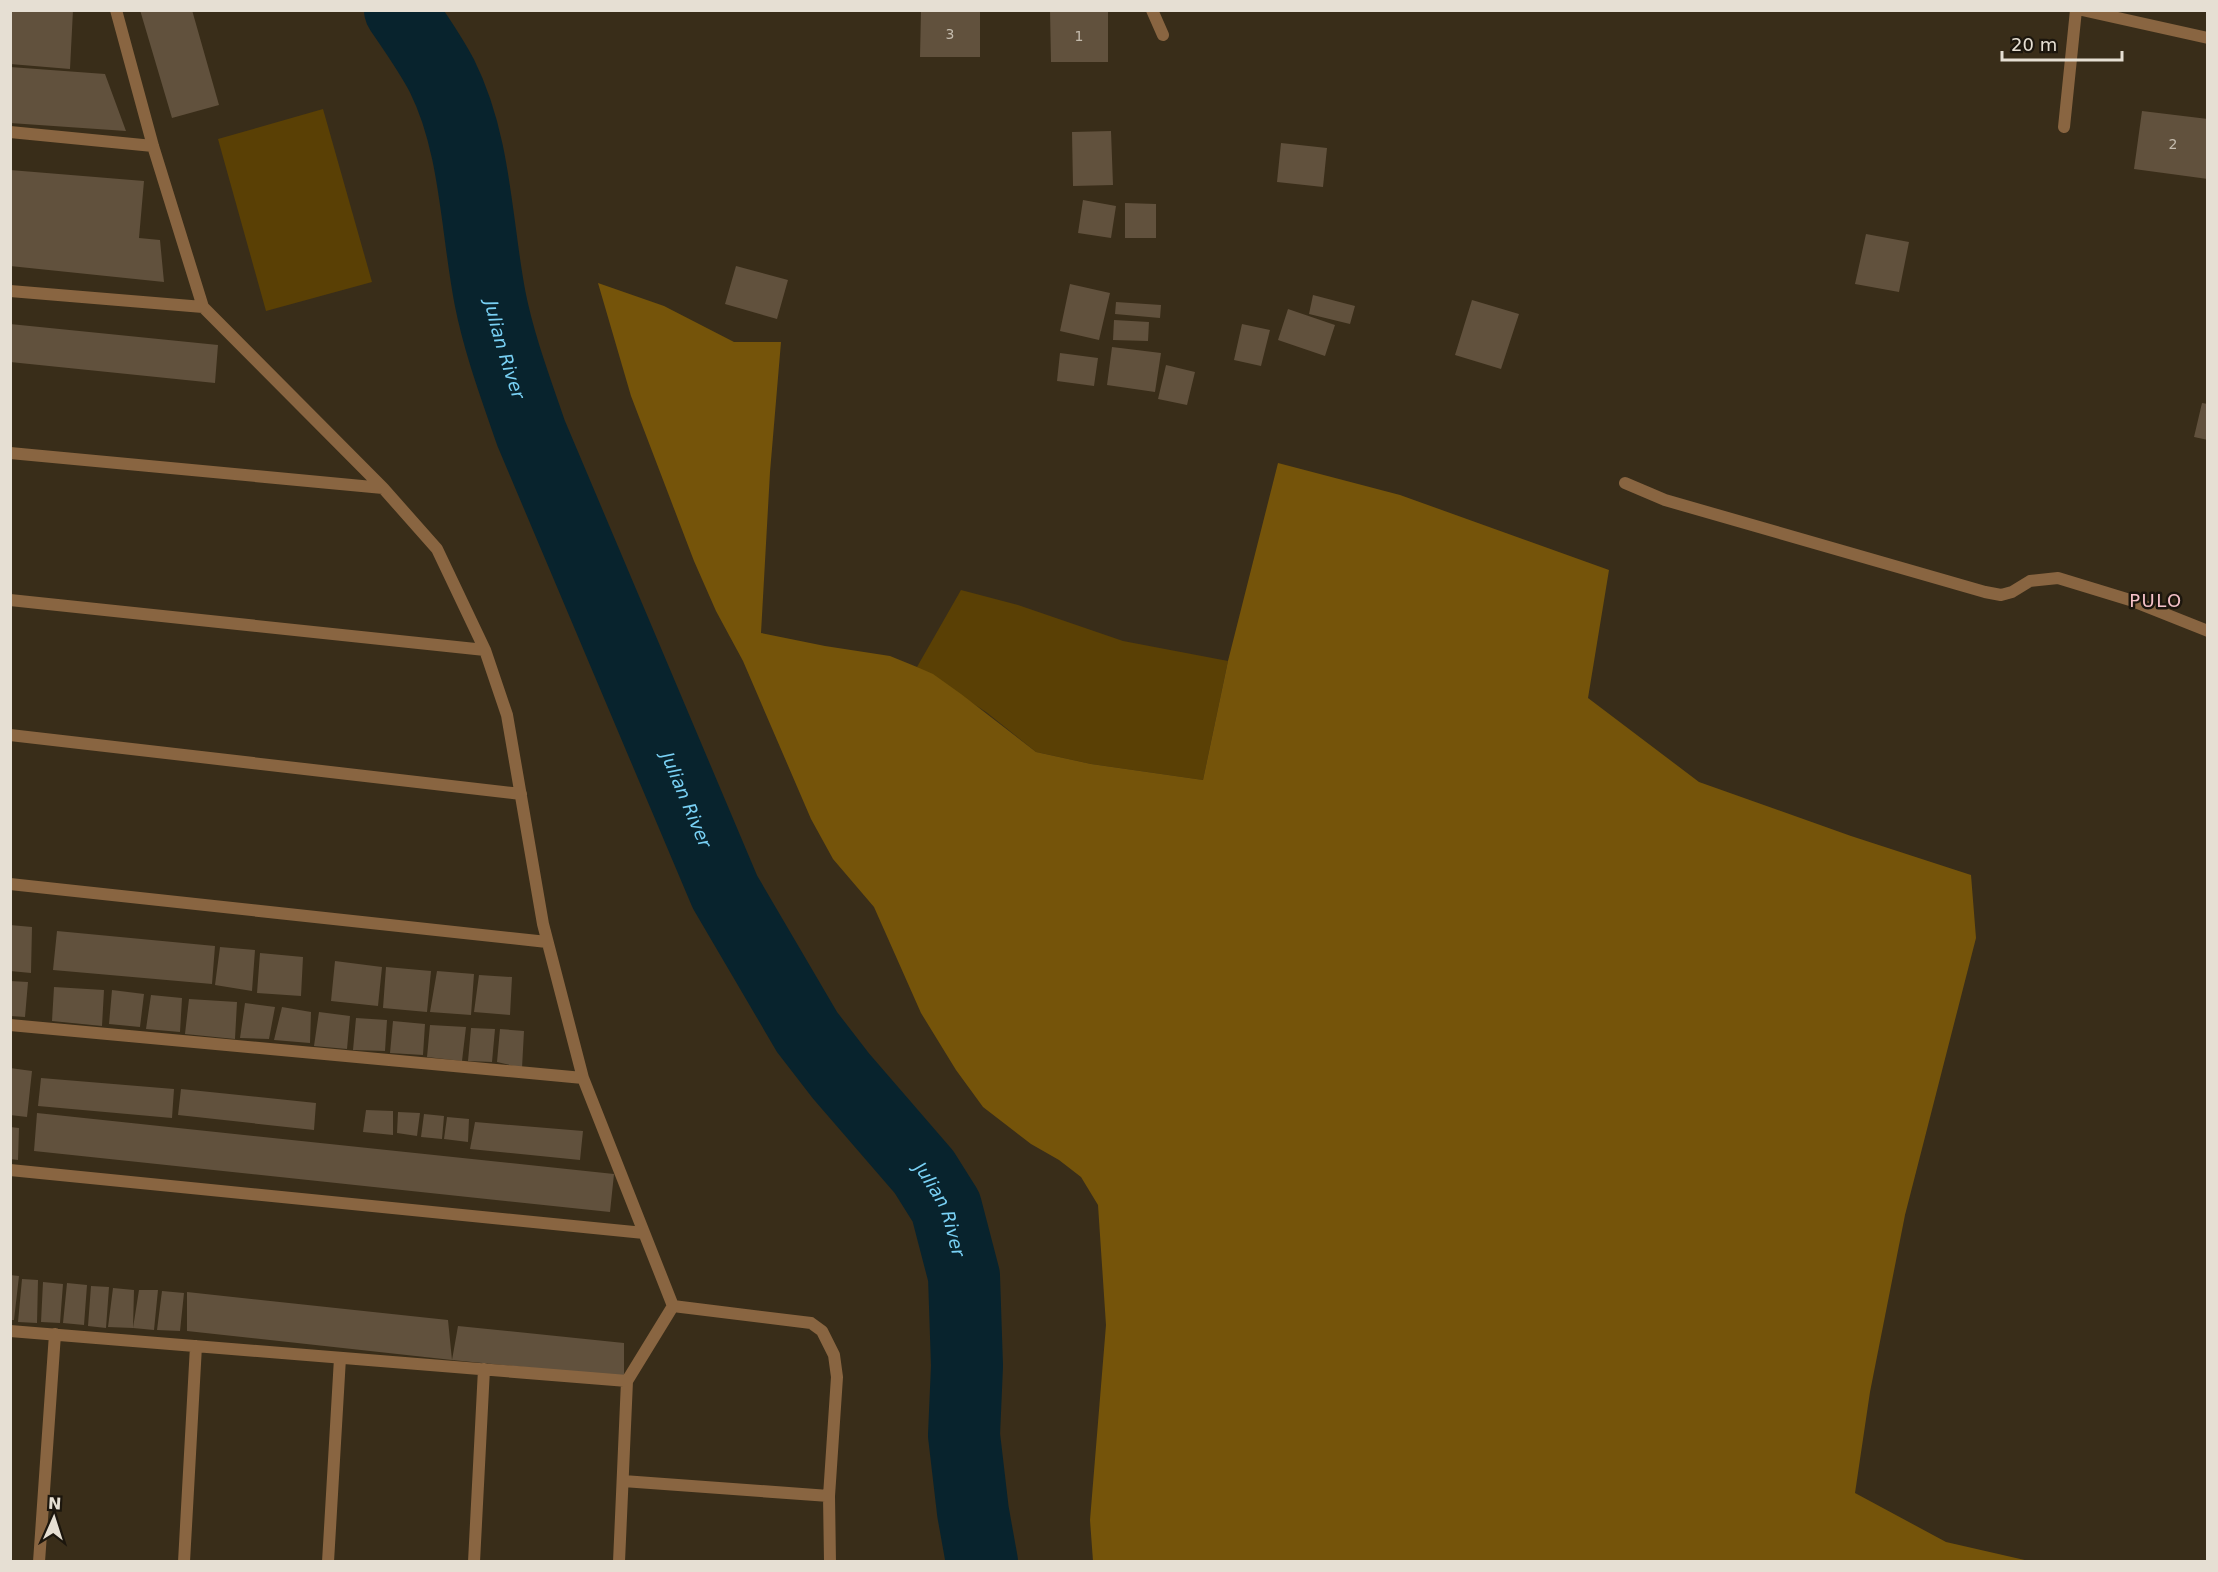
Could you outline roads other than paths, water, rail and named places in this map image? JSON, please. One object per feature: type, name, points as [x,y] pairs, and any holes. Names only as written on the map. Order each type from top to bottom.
[{"type":"street","points":[[116,10],[153,146],[203,308],[383,488],[437,549],[485,650],[507,715],[547,942],[583,1078],[673,1306]]},
{"type":"street","points":[[1152,10],[1163,35]]},
{"type":"street","points":[[2064,127],[2076,10]]},
{"type":"street","points":[[2082,10],[2208,38]]},
{"type":"street","points":[[10,132],[153,146]]},
{"type":"street","points":[[10,291],[203,308]]},
{"type":"street","points":[[10,453],[383,488]]},
{"type":"street","points":[[1625,483],[1665,500],[1985,592],[2001,595],[2012,592],[2030,581],[2058,578],[2130,600],[2208,631]]},
{"type":"street","points":[[10,600],[485,650]]},
{"type":"street","points":[[10,735],[520,794]]},
{"type":"street","points":[[10,884],[547,942]]},
{"type":"street","points":[[10,1025],[583,1078]]},
{"type":"street","points":[[10,1170],[644,1233]]},
{"type":"street","points":[[618,1562],[627,1381],[673,1306]]},
{"type":"street","points":[[673,1306],[811,1323],[822,1331],[834,1355],[837,1377],[829,1496],[830,1562]]},
{"type":"street","points":[[10,1331],[627,1381]]},
{"type":"street","points":[[39,1562],[55,1334]]},
{"type":"street","points":[[184,1562],[196,1346]]},
{"type":"street","points":[[328,1562],[340,1358]]},
{"type":"street","points":[[474,1562],[484,1369]]},
{"type":"street","points":[[623,1481],[829,1496]]},
{"type":"waterway","name":"Julian River","points":[[400,10],[442,76],[462,129],[474,185],[490,298],[508,366],[531,433],[725,892],[807,1032],[841,1076],[924,1172],[946,1207],[964,1276],[967,1366],[964,1435],[973,1512],[982,1562]]},
{"type":"district","name":"PULO","points":[[2156,601]]}]
